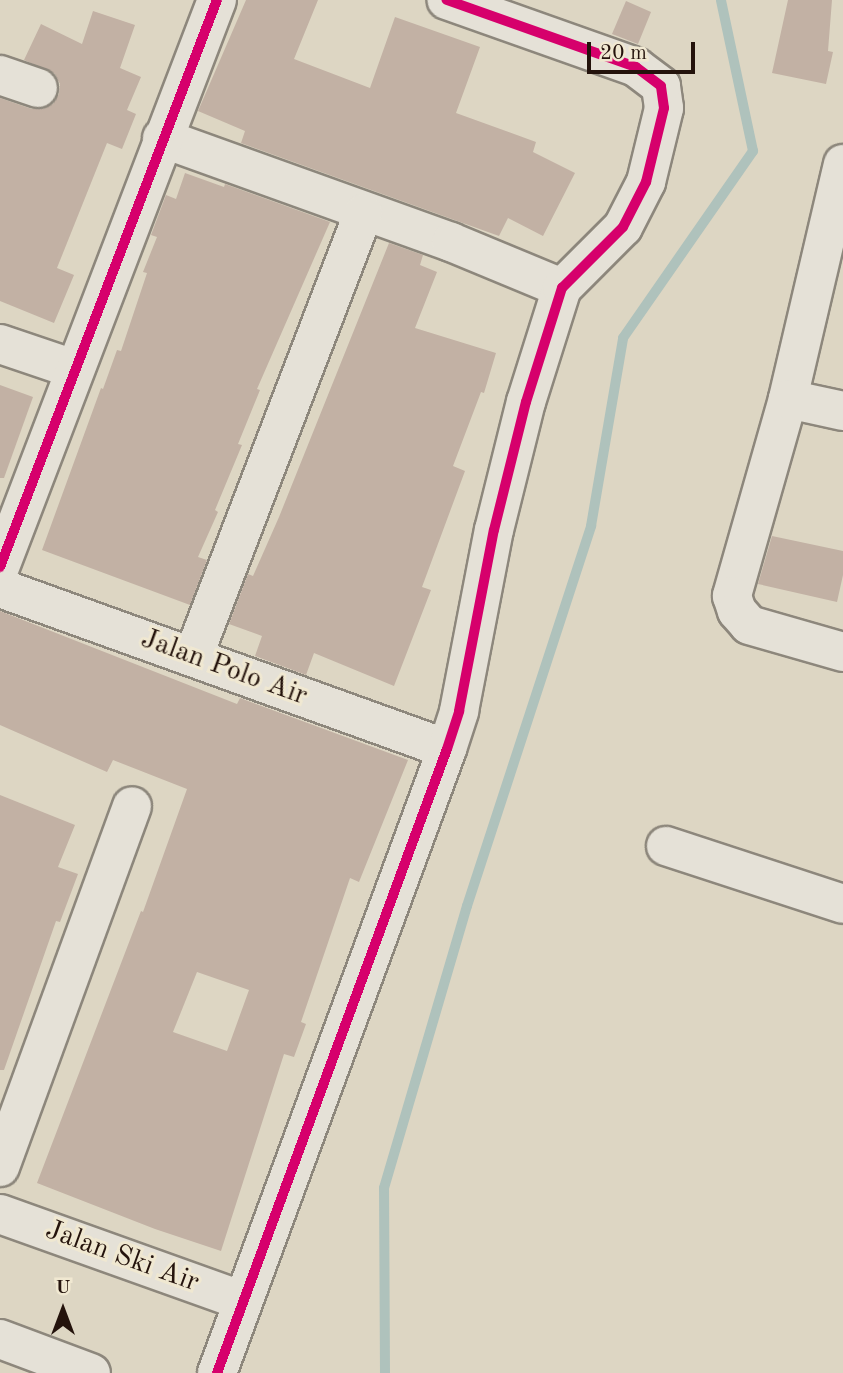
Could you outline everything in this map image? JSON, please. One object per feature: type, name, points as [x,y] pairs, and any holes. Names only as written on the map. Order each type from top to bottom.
[{"type":"street","points":[[0,566],[217,0]]},
{"type":"street","points":[[217,1373],[447,749],[459,711],[495,530],[526,402],[562,288],[622,227],[646,182],[664,108],[661,86],[636,67],[495,8],[447,0]]},
{"type":"street","points":[[0,75],[38,88]]},
{"type":"street","points":[[162,138],[363,213],[451,242],[562,288]]},
{"type":"street","points":[[843,164],[788,399],[732,596],[737,611],[749,625],[843,652]]},
{"type":"street","points":[[193,657],[363,213]]},
{"type":"street","points":[[0,344],[74,369]]},
{"type":"street","points":[[788,399],[843,411]]},
{"type":"street","name":"Jalan Polo Air","points":[[0,587],[447,749]]},
{"type":"street","points":[[0,1167],[132,806]]},
{"type":"street","points":[[666,846],[843,904]]},
{"type":"street","name":"Jalan Ski Air","points":[[0,1214],[243,1301]]},
{"type":"street","points":[[0,1339],[91,1373]]},
{"type":"building","points":[[246,0],[318,0],[294,59],[370,88],[395,17],[480,47],[456,113],[536,142],[533,152],[575,173],[543,236],[508,218],[499,236],[241,143],[245,131],[198,111]]},
{"type":"building","points":[[788,0],[832,0],[828,51],[833,52],[826,84],[772,73]]},
{"type":"building","points":[[626,1],[651,12],[638,44],[612,34]]},
{"type":"building","points":[[93,11],[135,25],[120,68],[141,77],[127,110],[136,114],[122,149],[107,143],[57,268],[74,275],[54,323],[0,301],[0,98],[32,109],[43,109],[53,104],[59,94],[60,84],[55,74],[24,60],[41,24],[82,44]]},
{"type":"building","points":[[185,173],[224,187],[225,184],[330,222],[257,389],[260,390],[238,444],[242,445],[215,510],[218,512],[198,557],[207,560],[190,605],[42,550],[101,388],[103,389],[117,350],[121,351],[147,273],[143,272],[157,237],[151,235],[166,195],[176,199]]},
{"type":"building","points":[[389,243],[423,255],[420,265],[437,272],[415,328],[496,353],[484,393],[481,392],[453,466],[465,471],[422,587],[431,590],[394,686],[314,653],[306,675],[255,656],[262,636],[229,624],[248,574],[253,576],[279,517]]},
{"type":"building","points":[[0,385],[33,397],[4,478],[0,478]]},
{"type":"building","points":[[772,536],[843,551],[843,575],[837,602],[758,584]]},
{"type":"building","points":[[0,611],[237,704],[240,698],[408,760],[359,882],[350,878],[301,1022],[306,1024],[294,1057],[284,1054],[221,1251],[155,1229],[37,1183],[141,911],[143,912],[187,789],[113,760],[107,772],[0,725]],"holes":[[[197,972],[249,990],[227,1051],[173,1032]]]},
{"type":"building","points":[[0,795],[75,825],[58,867],[78,874],[60,922],[56,921],[4,1070],[0,1070]]},
{"type":"waterway","points":[[385,1373],[384,1188],[467,906],[591,526],[623,338],[753,151],[721,0]]},
{"type":"cycle path","points":[[0,567],[217,0]]},
{"type":"cycle path","points":[[217,1373],[447,749],[459,711],[494,530],[526,402],[562,288],[623,227],[646,182],[664,108],[661,86],[636,67],[447,0]]}]
